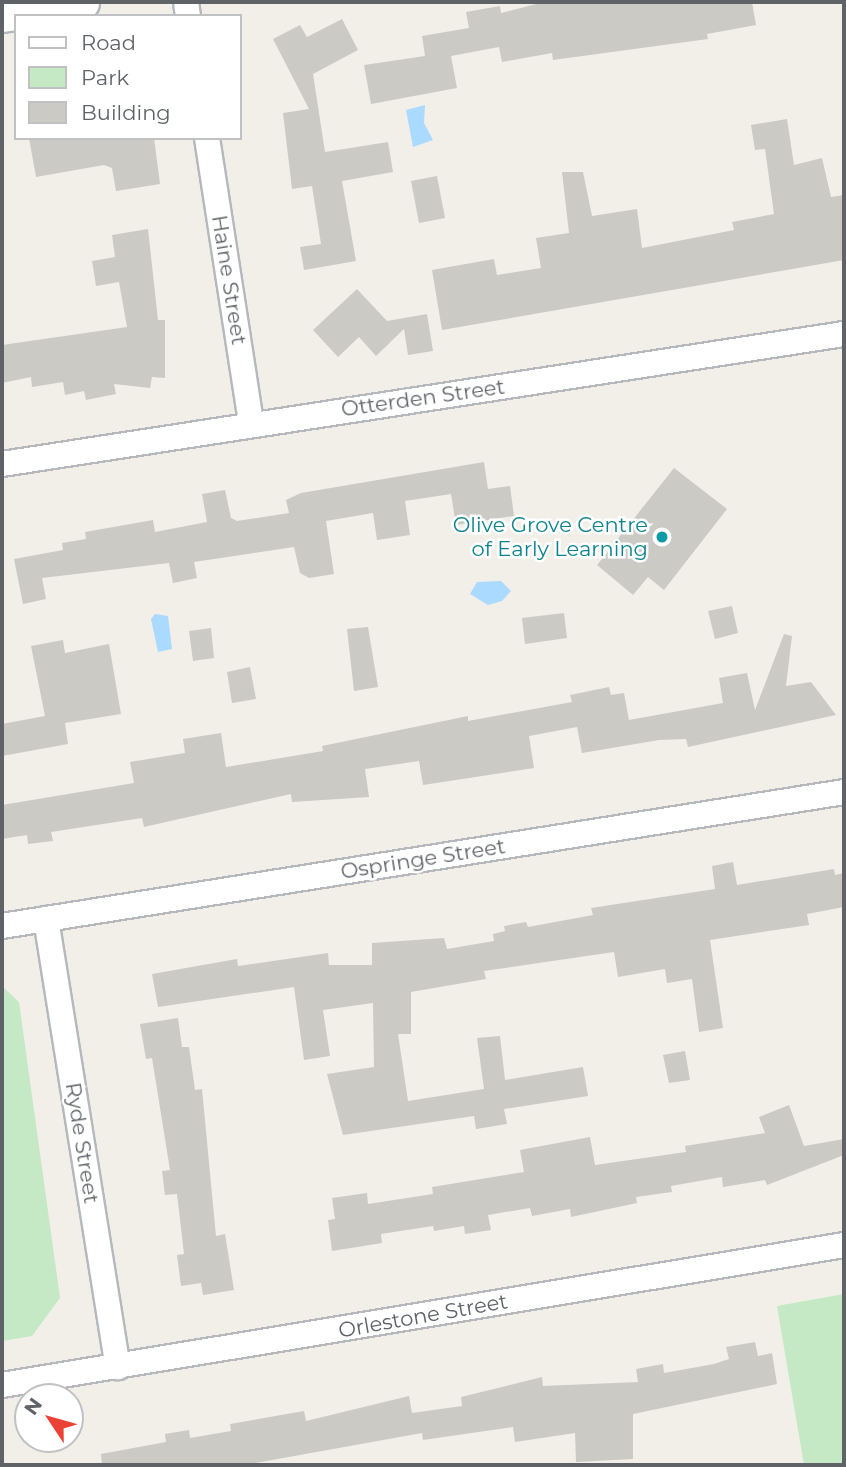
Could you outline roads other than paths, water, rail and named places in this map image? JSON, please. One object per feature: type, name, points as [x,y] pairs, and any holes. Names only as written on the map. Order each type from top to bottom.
[{"type":"main road","points":[[2,14],[81,2]]},
{"type":"street","name":"Haine Street","points":[[207,140],[251,423]]},
{"type":"street","name":"Otterden Street","points":[[2,464],[251,423],[844,334]]},
{"type":"street","name":"Ospringe Street","points":[[2,926],[844,792]]},
{"type":"street","name":"Ryde Street","points":[[46,919],[118,1367]]},
{"type":"street","name":"Orlestone Street","points":[[2,1385],[844,1245]]},
{"type":"water","points":[[425,105],[424,123],[433,140],[413,147],[406,110]]},
{"type":"water","points":[[501,581],[511,591],[502,601],[488,605],[470,594],[477,582]]},
{"type":"water","points":[[155,614],[168,616],[172,649],[158,652],[151,619]]},
{"type":"place","name":"Olive Grove Centre of Early Learning","points":[[662,537]]}]
